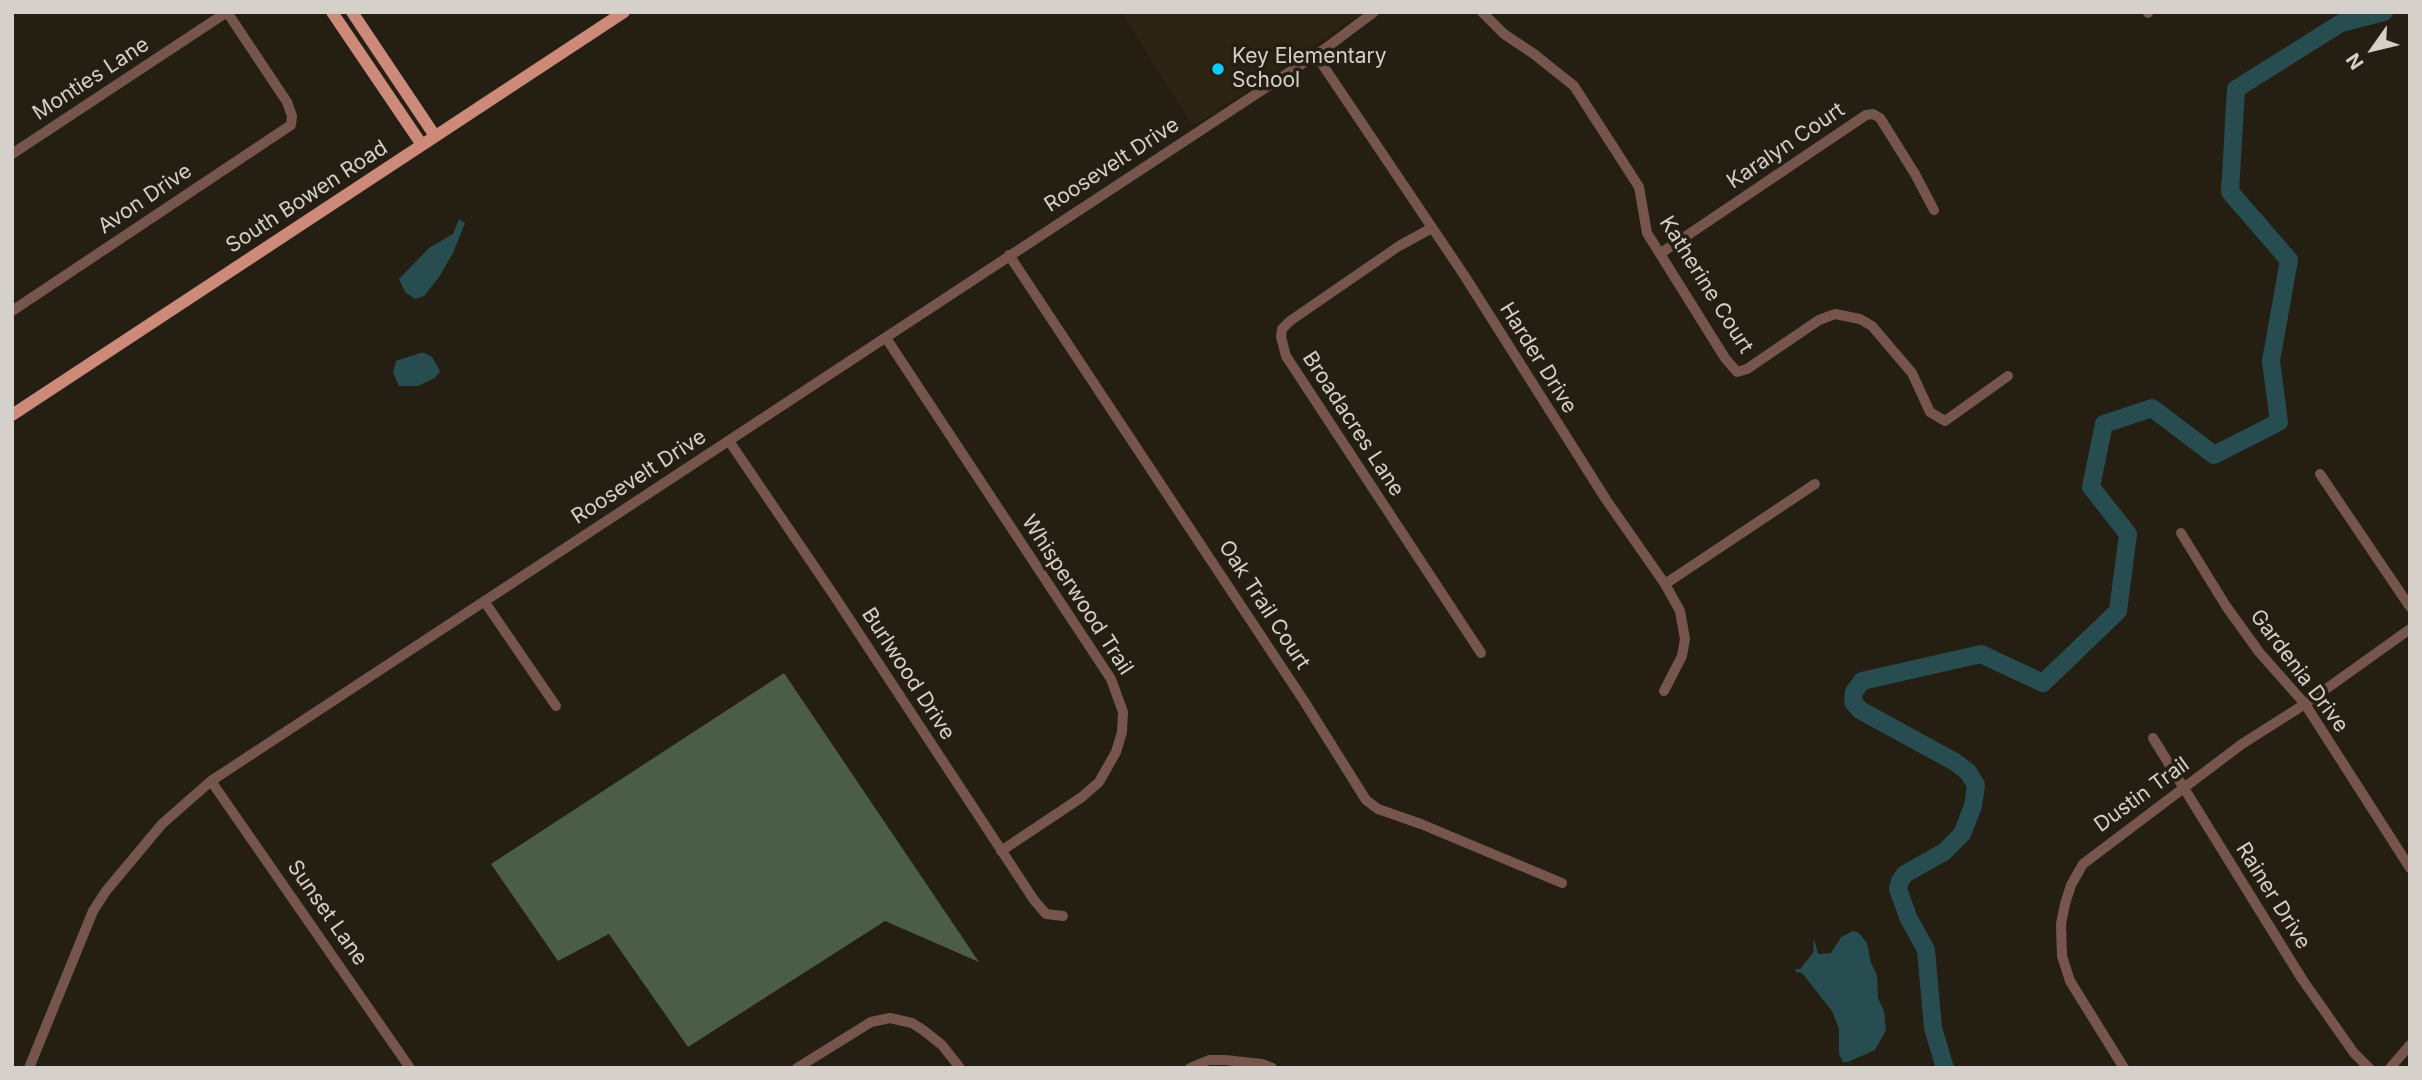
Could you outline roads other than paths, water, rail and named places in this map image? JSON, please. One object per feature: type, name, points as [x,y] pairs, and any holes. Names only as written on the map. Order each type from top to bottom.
[{"type":"main road","points":[[332,12],[422,145]]},
{"type":"main road","points":[[352,12],[435,135]]},
{"type":"main road","name":"South Bowen Road","points":[[12,415],[624,12]]},
{"type":"street","name":"Avon Drive","points":[[12,310],[291,125],[292,116],[287,102],[227,12]]},
{"type":"street","name":"Monties Lane","points":[[12,154],[227,12]]},
{"type":"street","name":"Roosevelt Drive","points":[[29,1068],[93,911],[106,891],[162,824],[211,781],[1316,55],[1374,12]]},
{"type":"street","name":"Katherine Court","points":[[1482,12],[1504,34],[1574,86],[1639,187],[1647,233],[1725,358],[1737,372],[1747,369],[1819,320],[1835,314],[1860,319],[1872,326],[1912,373],[1930,412],[1945,421],[2008,376]]},
{"type":"street","name":"Harder Drive","points":[[1316,55],[1432,228],[1680,611],[1685,639],[1682,656],[1664,691]]},
{"type":"street","name":"Karalyn Court","points":[[1661,253],[1866,115],[1873,114],[1880,118],[1916,174],[1934,210]]},
{"type":"street","name":"Broadacres Lane","points":[[1432,228],[1399,246],[1290,321],[1282,329],[1281,337],[1286,356],[1481,653]]},
{"type":"street","name":"Oak Trail Court","points":[[1009,256],[1304,701],[1366,800],[1378,809],[1562,883]]},
{"type":"street","name":"Whisperwood Trail","points":[[886,338],[1111,680],[1123,712],[1122,732],[1116,752],[1099,782],[1082,797],[1001,851]]},
{"type":"street","name":"Burlwood Drive","points":[[729,441],[1001,851],[1046,914],[1063,916]]},
{"type":"street","points":[[2320,474],[2410,607]]},
{"type":"street","points":[[1665,584],[1815,484]]},
{"type":"street","name":"Gardenia Drive","points":[[2181,533],[2226,606],[2259,652],[2305,704],[2410,868]]},
{"type":"street","points":[[484,601],[556,706]]},
{"type":"street","name":"Dustin Trail","points":[[2124,1068],[2081,1000],[2065,967],[2060,941],[2065,904],[2071,885],[2083,864],[2242,744],[2305,704],[2410,629]]},
{"type":"street","name":"Rainer Drive","points":[[2152,738],[2302,979],[2354,1053],[2369,1068]]},
{"type":"street","name":"Sunset Lane","points":[[211,781],[410,1068]]},
{"type":"street","points":[[797,1068],[871,1022],[890,1018],[912,1023],[923,1030],[942,1045],[960,1068]]},
{"type":"street","points":[[2390,1068],[2410,1045]]},
{"type":"street","points":[[1190,1068],[1209,1060],[1262,1064],[1272,1068]]},
{"type":"water","points":[[459,219],[465,223],[453,253],[424,296],[415,299],[405,292],[399,279],[429,248],[453,234]]},
{"type":"water","points":[[420,353],[432,357],[440,371],[435,378],[418,386],[399,386],[393,373],[396,361]]},
{"type":"water","points":[[1853,931],[1859,933],[1867,943],[1871,963],[1877,975],[1878,998],[1884,1011],[1886,1030],[1875,1050],[1843,1062],[1839,1054],[1839,1029],[1832,1011],[1802,973],[1796,972],[1795,969],[1800,969],[1813,953],[1814,938],[1818,954],[1831,953],[1841,937]]},
{"type":"waterway","points":[[1945,1068],[1933,1028],[1926,950],[1908,917],[1898,889],[1905,874],[1944,852],[1962,834],[1973,806],[1976,785],[1968,772],[1955,762],[1860,710],[1853,702],[1854,692],[1862,681],[1981,654],[2043,683],[2118,611],[2128,534],[2091,487],[2104,424],[2152,408],[2214,455],[2279,422],[2271,361],[2289,260],[2230,192],[2236,89],[2341,23],[2384,12]]},
{"type":"place","name":"Key Elementary School","points":[[1218,69]]}]
